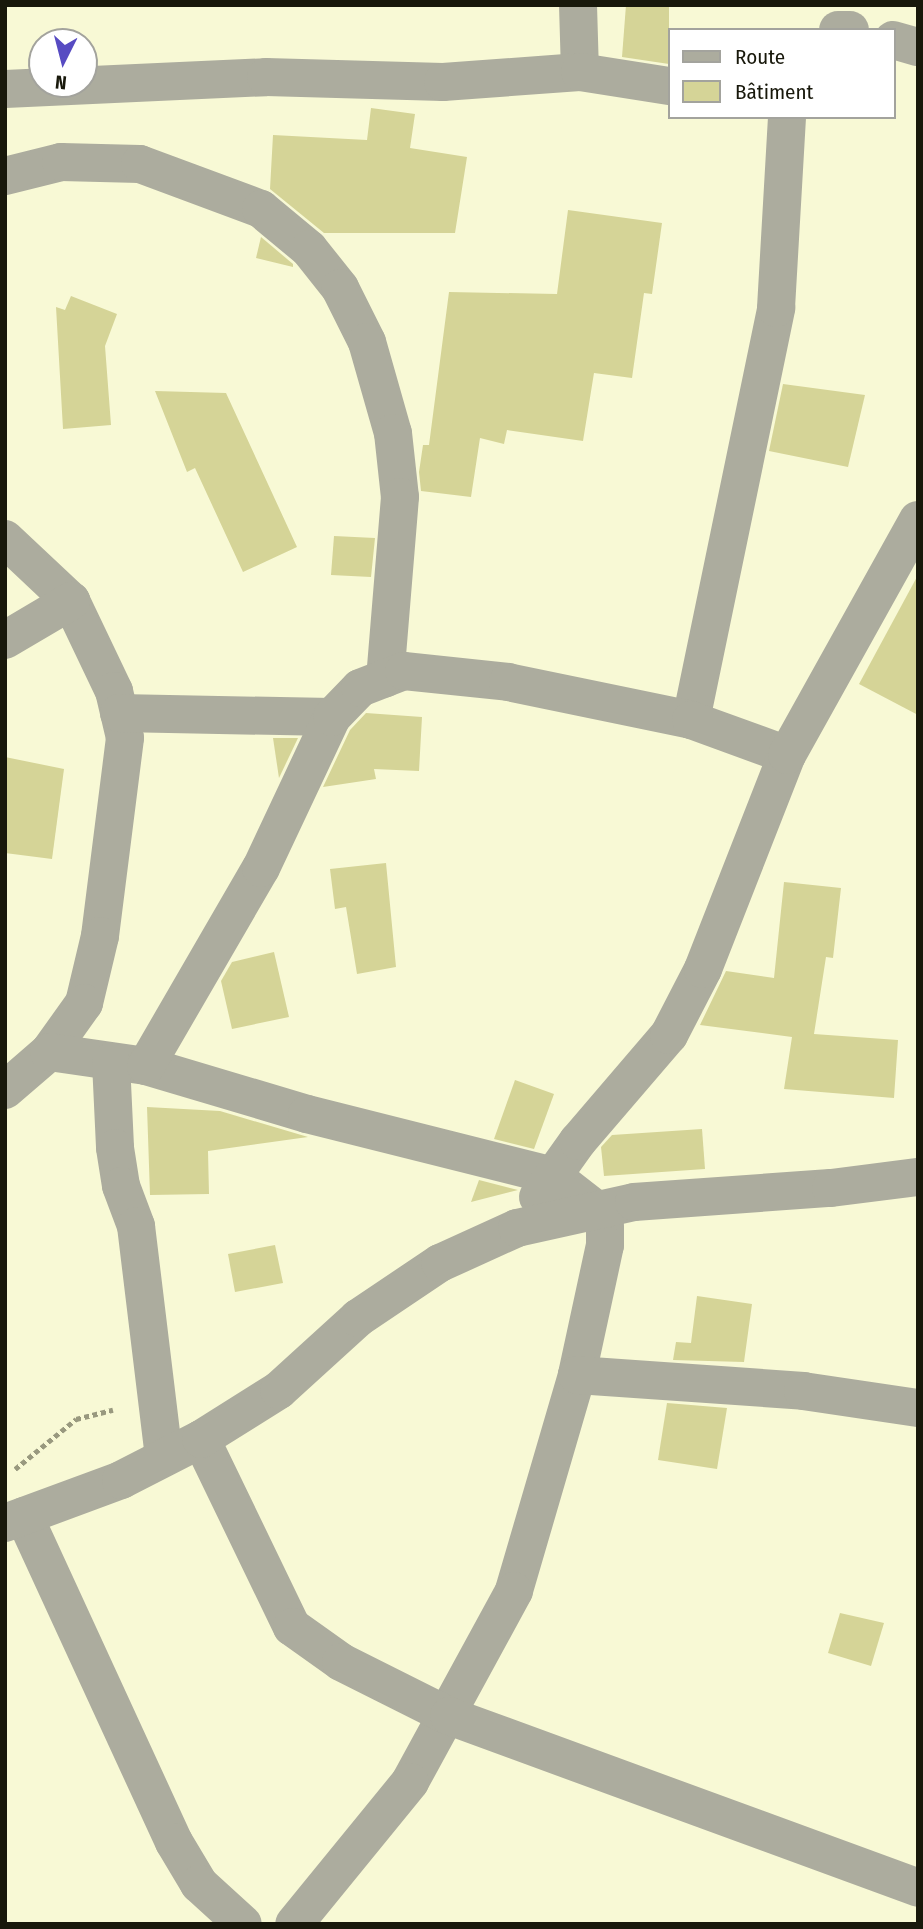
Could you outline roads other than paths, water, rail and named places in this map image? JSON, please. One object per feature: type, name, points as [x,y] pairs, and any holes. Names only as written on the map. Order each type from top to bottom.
[{"type":"street","points":[[578,5],[580,72]]},
{"type":"street","points":[[895,41],[918,47]]},
{"type":"street","points":[[5,89],[266,77],[443,82],[580,72],[668,86]]},
{"type":"street","points":[[691,720],[776,308],[787,119]]},
{"type":"street","points":[[5,176],[61,162],[140,164],[261,209],[309,249],[340,288],[367,342],[393,433],[400,498],[385,678]]},
{"type":"street","points":[[517,1228],[554,1176],[668,1035],[703,969],[788,755],[918,520]]},
{"type":"street","points":[[5,539],[71,601],[114,691],[125,738],[100,936],[84,1003],[49,1052],[5,1090]]},
{"type":"street","points":[[5,640],[71,601]]},
{"type":"street","points":[[164,1457],[136,1226],[121,1186],[115,1148],[128,1064],[261,868],[332,717],[360,688],[404,671],[452,673],[691,720],[788,755]]},
{"type":"street","points":[[119,713],[332,717]]},
{"type":"street","points":[[49,1052],[128,1064],[295,1111],[554,1176],[598,1211],[605,1245],[577,1375],[514,1591],[449,1716],[410,1782],[294,1924]]},
{"type":"street","points":[[243,1924],[199,1884],[174,1842],[15,1520],[121,1480],[201,1439],[279,1390],[378,1304],[440,1263],[517,1228],[634,1202],[831,1188],[918,1177]]},
{"type":"street","points":[[577,1375],[803,1391],[918,1408]]},
{"type":"street","points":[[201,1439],[292,1627],[341,1662],[449,1716],[918,1888]]}]
